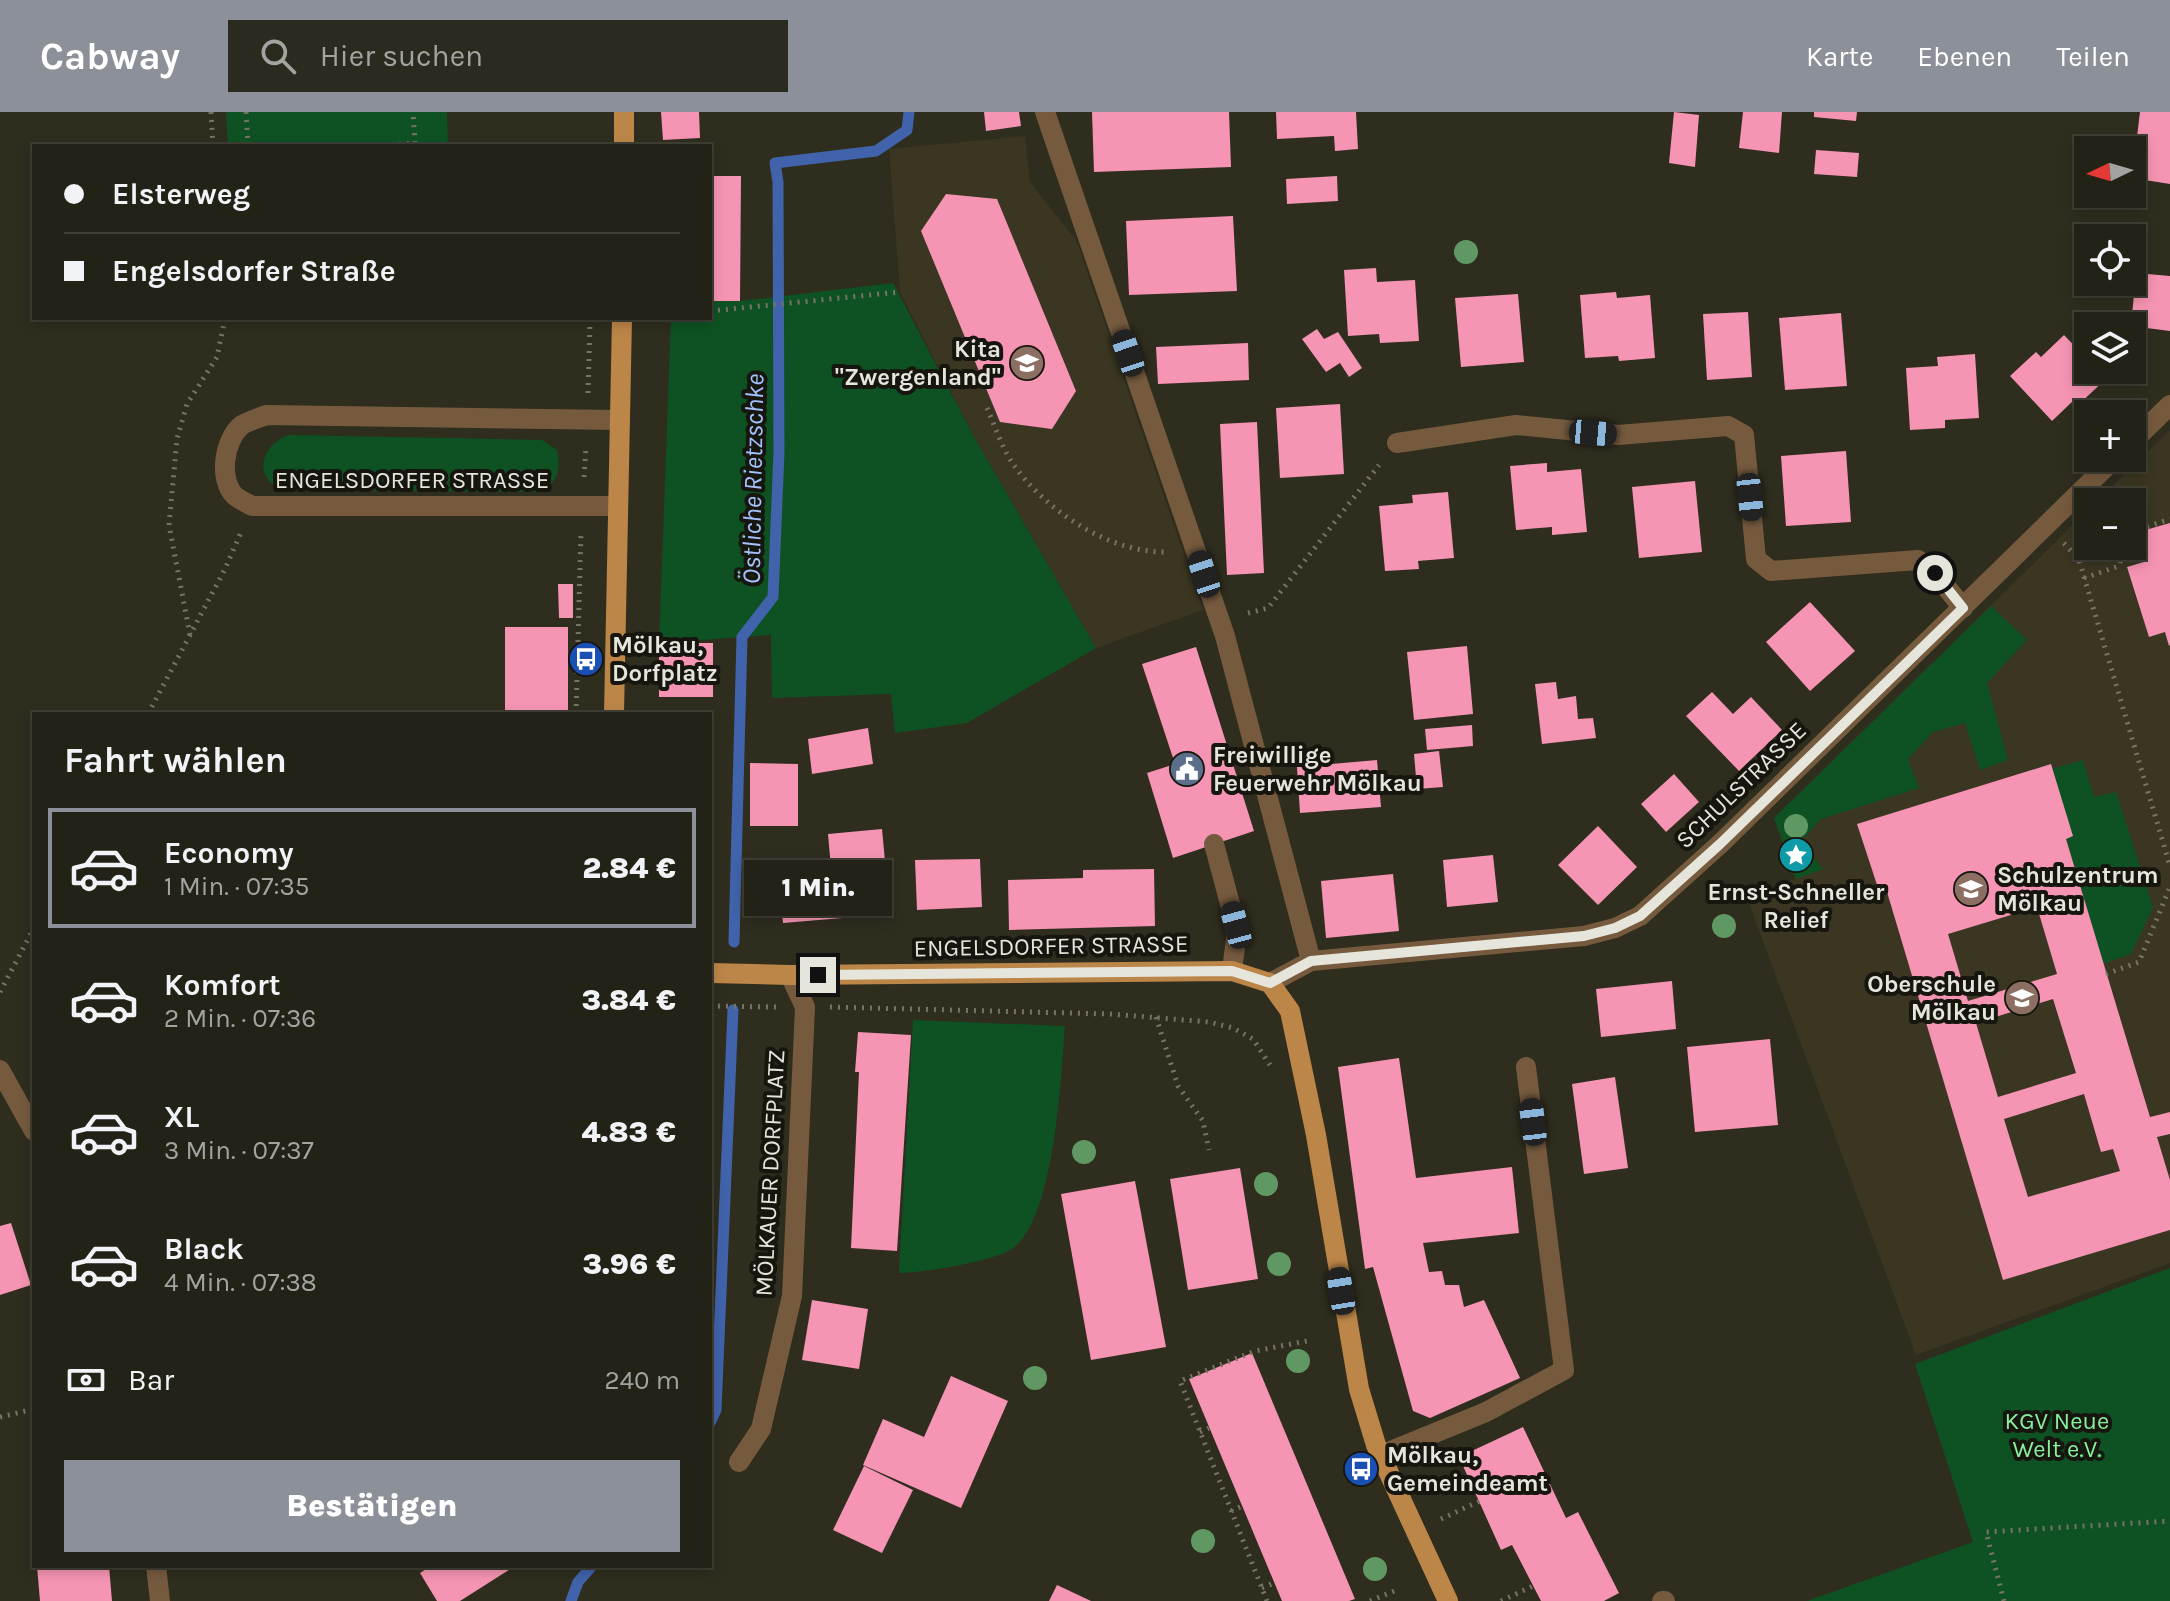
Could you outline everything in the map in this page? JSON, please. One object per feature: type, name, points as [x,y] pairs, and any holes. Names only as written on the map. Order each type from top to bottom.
[{"type":"main road","points":[[624,112],[624,144]]},
{"type":"main road","points":[[614,712],[622,320]]},
{"type":"main road","name":"ENGELSDORFER STRASSE","points":[[714,973],[1232,971],[1270,983]]},
{"type":"main road","points":[[1270,983],[1290,1011],[1316,1135],[1359,1389],[1381,1455],[1448,1601]]},
{"type":"street","points":[[1045,112],[1222,629],[1311,961]]},
{"type":"street","points":[[2146,428],[2170,405]]},
{"type":"street","name":"ENGELSDORFER STRASSE","points":[[617,506],[252,506],[234,495],[226,476],[226,451],[232,435],[244,424],[266,415],[620,420]]},
{"type":"street","points":[[1397,443],[1516,425],[1618,435],[1728,426],[1744,435],[1756,559],[1771,571],[1918,560],[1935,573],[1963,608]]},
{"type":"street","name":"SCHULSTRASSE","points":[[1270,983],[1311,961],[1584,936],[1615,928],[1640,916],[1720,844],[2101,472]]},
{"type":"street","points":[[1214,844],[1237,930],[1232,971]]},
{"type":"street","name":"MÖLKAUER DORFPLATZ","points":[[739,1462],[761,1429],[792,1296],[805,1007],[790,975]]},
{"type":"street","points":[[1381,1455],[1486,1412],[1564,1370],[1526,1067]]},
{"type":"street","points":[[0,1070],[32,1127]]},
{"type":"street","points":[[156,1568],[160,1601]]},
{"type":"path","points":[[211,112],[213,144]]},
{"type":"path","points":[[246,112],[248,144]]},
{"type":"path","points":[[402,144],[415,143],[413,112]]},
{"type":"path","points":[[712,311],[900,292]]},
{"type":"path","points":[[190,635],[169,525],[177,439],[187,404],[217,357],[225,320]]},
{"type":"path","points":[[576,712],[590,320]]},
{"type":"path","points":[[987,408],[1012,463],[1048,504],[1104,538],[1152,553],[1196,550]]},
{"type":"path","points":[[1222,629],[1268,608],[1397,443]]},
{"type":"path","points":[[149,712],[225,569],[252,506]]},
{"type":"path","points":[[2146,527],[2170,519]]},
{"type":"path","points":[[2079,560],[2170,868]]},
{"type":"path","points":[[2084,578],[2119,566],[2121,560]]},
{"type":"path","points":[[2106,974],[2139,962],[2170,887]]},
{"type":"path","points":[[0,992],[32,932]]},
{"type":"path","points":[[713,1006],[1156,1017],[1209,1022],[1244,1034],[1263,1050],[1274,1075]]},
{"type":"path","points":[[1156,1017],[1178,1086],[1203,1121],[1209,1150]]},
{"type":"path","points":[[1267,1601],[1180,1381],[1255,1351],[1312,1340]]},
{"type":"path","points":[[0,1417],[32,1409]]},
{"type":"path","points":[[1200,1432],[1209,1428]]},
{"type":"path","points":[[1440,1520],[1480,1501]]},
{"type":"path","points":[[1231,1511],[1242,1506]]},
{"type":"path","points":[[2004,1601],[1986,1532],[2170,1521]]},
{"type":"path","points":[[1262,1588],[1274,1583]]},
{"type":"path","points":[[1501,1601],[1533,1586]]},
{"type":"path","points":[[1370,1601],[1399,1589]]},
{"type":"shaded area","name":"Kita \"Zwergenland\"","points":[[1025,136],[1030,182],[1077,242],[1203,610],[1096,648],[973,435],[900,292],[889,149]]},
{"type":"shaded area","name":"Schulzentrum Mölkau","points":[[2170,430],[2170,1263],[1916,1355],[1747,898],[1795,879],[1774,818],[2074,524],[2074,560],[2146,560],[2146,488],[2110,488],[2127,472],[2146,472],[2146,453]]},
{"type":"green space","points":[[226,112],[447,112],[448,144],[228,144]]},
{"type":"green space","points":[[893,283],[973,435],[1096,648],[967,723],[895,733],[891,694],[772,698],[771,635],[659,643],[671,320],[712,320],[712,301],[740,301]]},
{"type":"green space","points":[[288,435],[542,440],[557,450],[559,463],[555,479],[541,492],[282,490],[266,477],[264,461],[271,446]]},
{"type":"green space","points":[[1991,606],[2027,640],[1987,683],[2008,760],[1980,770],[1965,723],[1933,732],[1908,759],[1919,788],[1821,819],[1800,842],[1823,869],[1796,879],[1774,818]]},
{"type":"green space","points":[[2083,760],[2094,797],[2116,792],[2153,907],[2131,954],[2103,964],[2066,839],[2052,769]]},
{"type":"green space","points":[[913,1020],[1065,1026],[1058,1111],[1047,1178],[1038,1209],[1026,1233],[1012,1249],[990,1258],[940,1269],[899,1273]]},
{"type":"green space","name":"KGV Neue Welt e.V.","points":[[2170,1268],[2170,1601],[1807,1601],[1973,1542],[1915,1364]]},
{"type":"building","points":[[661,112],[699,112],[700,138],[663,140]]},
{"type":"building","points":[[984,112],[1019,112],[1021,126],[986,131]]},
{"type":"building","points":[[1092,112],[1229,112],[1231,167],[1094,172]]},
{"type":"building","points":[[1276,112],[1356,112],[1358,149],[1335,151],[1334,136],[1277,139]]},
{"type":"building","points":[[1674,112],[1699,115],[1695,167],[1669,163]]},
{"type":"building","points":[[1743,112],[1782,112],[1779,153],[1739,148]]},
{"type":"building","points":[[1814,112],[1857,112],[1856,121],[1814,117]]},
{"type":"building","points":[[2140,112],[2170,112],[2170,184],[2146,180],[2146,136],[2137,136]]},
{"type":"building","points":[[1816,150],[1859,153],[1857,177],[1814,174]]},
{"type":"building","points":[[712,176],[741,176],[740,301],[712,301]]},
{"type":"building","points":[[1337,176],[1338,201],[1287,204],[1286,179]]},
{"type":"building","points":[[946,194],[997,199],[1076,391],[1052,429],[1000,422],[921,231]]},
{"type":"building","points":[[1233,216],[1237,291],[1129,295],[1126,221]]},
{"type":"building","points":[[1376,268],[1377,282],[1415,280],[1419,341],[1380,343],[1379,334],[1348,336],[1344,270]]},
{"type":"building","points":[[2146,274],[2170,276],[2170,331],[2146,328],[2146,312],[2132,312],[2134,296],[2146,296]]},
{"type":"building","points":[[1616,292],[1617,298],[1650,295],[1655,358],[1619,361],[1618,356],[1585,358],[1580,295]]},
{"type":"building","points":[[1518,294],[1524,362],[1461,367],[1455,298]]},
{"type":"building","points":[[1748,312],[1752,377],[1707,380],[1703,314]]},
{"type":"building","points":[[1841,313],[1847,386],[1785,390],[1779,318]]},
{"type":"building","points":[[1317,329],[1324,339],[1338,332],[1362,368],[1349,377],[1340,363],[1326,372],[1302,339]]},
{"type":"building","points":[[2064,335],[2074,345],[2074,384],[2101,384],[2083,400],[2074,400],[2052,421],[2010,376],[2036,352],[2041,357]]},
{"type":"building","points":[[1248,343],[1249,380],[1158,384],[1156,347]]},
{"type":"building","points":[[1975,354],[1979,418],[1945,420],[1945,428],[1910,430],[1906,368],[1938,366],[1937,357]]},
{"type":"building","points":[[1340,404],[1344,474],[1280,478],[1276,408]]},
{"type":"building","points":[[1257,422],[1264,573],[1227,575],[1220,424]]},
{"type":"building","points":[[1846,451],[1851,522],[1786,526],[1781,456]]},
{"type":"building","points":[[1547,463],[1547,472],[1581,469],[1587,532],[1552,535],[1552,527],[1516,530],[1510,466]]},
{"type":"building","points":[[1695,481],[1702,552],[1639,558],[1632,487]]},
{"type":"building","points":[[1448,492],[1454,558],[1418,561],[1419,569],[1385,571],[1379,506],[1413,503],[1412,495]]},
{"type":"building","points":[[2170,523],[2169,646],[2165,632],[2149,637],[2127,567],[2146,560],[2146,530]]},
{"type":"building","points":[[558,584],[573,584],[573,618],[559,618]]},
{"type":"building","points":[[1810,602],[1855,651],[1810,691],[1766,642]]},
{"type":"building","points":[[505,627],[568,627],[568,712],[505,712]]},
{"type":"building","points":[[659,643],[713,643],[713,697],[659,697]]},
{"type":"building","points":[[1467,646],[1473,714],[1414,720],[1407,652]]},
{"type":"building","name":"Freiwillige Feuerwehr Mölkau","points":[[1196,647],[1254,831],[1173,858],[1147,773],[1175,764],[1142,664]]},
{"type":"building","points":[[1556,682],[1558,699],[1576,696],[1578,719],[1593,718],[1596,738],[1542,744],[1535,684]]},
{"type":"building","points":[[1712,692],[1733,714],[1751,697],[1782,730],[1739,771],[1686,716]]},
{"type":"building","points":[[1472,725],[1473,746],[1427,750],[1425,729]]},
{"type":"building","points":[[868,728],[873,764],[812,774],[808,739]]},
{"type":"building","points":[[1439,751],[1443,787],[1417,789],[1414,754]]},
{"type":"building","points":[[1377,760],[1381,807],[1300,813],[1297,767]]},
{"type":"building","points":[[750,763],[798,764],[798,826],[750,826]]},
{"type":"building","points":[[2051,764],[2073,836],[2066,839],[2150,1117],[2170,1112],[2170,1134],[2157,1137],[2170,1180],[2170,1230],[2003,1280],[1887,892],[1880,894],[1857,824]],"holes":[[[2037,907],[2057,974],[1968,1001],[1948,934]],[[2053,999],[2076,1073],[1998,1097],[1976,1023]],[[2084,1094],[2101,1152],[2113,1149],[2120,1171],[2028,1197],[2004,1119]]]},
{"type":"building","points":[[1674,774],[1699,802],[1666,832],[1641,804]]},
{"type":"building","points":[[1598,826],[1637,867],[1598,905],[1558,865]]},
{"type":"building","points":[[882,829],[890,914],[783,923],[778,873],[831,868],[828,834]]},
{"type":"building","points":[[1493,855],[1498,902],[1447,907],[1443,860]]},
{"type":"building","points":[[980,859],[982,907],[917,910],[915,860]]},
{"type":"building","points":[[1154,869],[1155,926],[1009,930],[1008,880],[1083,878],[1083,870]]},
{"type":"building","points":[[1393,874],[1399,931],[1326,938],[1321,881]]},
{"type":"building","points":[[1672,981],[1676,1029],[1601,1037],[1596,989]]},
{"type":"building","points":[[858,1032],[911,1035],[897,1251],[851,1248]]},
{"type":"building","points":[[1770,1039],[1778,1125],[1695,1132],[1687,1047]]},
{"type":"building","points":[[1399,1058],[1416,1178],[1512,1167],[1519,1233],[1423,1243],[1429,1272],[1442,1271],[1445,1285],[1459,1285],[1464,1307],[1484,1300],[1520,1378],[1430,1418],[1413,1411],[1373,1267],[1365,1269],[1338,1067]]},
{"type":"building","points":[[1615,1077],[1628,1168],[1584,1174],[1572,1084]]},
{"type":"building","points":[[1240,1168],[1258,1279],[1188,1290],[1170,1179]]},
{"type":"building","points":[[1135,1181],[1166,1347],[1091,1360],[1061,1194]]},
{"type":"building","points":[[11,1223],[31,1285],[0,1295],[0,1226]]},
{"type":"building","points":[[812,1300],[868,1309],[859,1369],[802,1360]]},
{"type":"building","points":[[1252,1353],[1355,1599],[1282,1601],[1189,1379]]},
{"type":"building","points":[[951,1376],[1008,1401],[961,1508],[863,1465],[883,1419],[924,1437]]},
{"type":"building","points":[[1523,1427],[1566,1518],[1578,1512],[1619,1593],[1604,1601],[1541,1601],[1512,1545],[1501,1550],[1459,1457]]},
{"type":"building","points":[[864,1466],[913,1490],[882,1553],[833,1530]]},
{"type":"building","points":[[37,1568],[109,1568],[112,1601],[40,1601]]},
{"type":"building","points":[[428,1568],[512,1568],[460,1601],[437,1601],[420,1573]]},
{"type":"building","points":[[1057,1585],[1091,1601],[1049,1601]]},
{"type":"waterway","name":"Östliche Rietzschke","points":[[734,942],[742,637],[773,597],[779,452],[778,182],[775,163],[876,151],[907,130],[909,112]]},
{"type":"waterway","name":"Östliche Rietzschke","points":[[712,1419],[716,1410],[733,1010]]},
{"type":"waterway","name":"Östliche Rietzschke","points":[[571,1601],[578,1582],[590,1568]]},
{"type":"place","name":"Kita \"Zwergenland\"","points":[[1027,363]]},
{"type":"place","name":"Mölkau, Dorfplatz","points":[[586,659]]},
{"type":"place","name":"Freiwillige Feuerwehr Mölkau","points":[[1187,769]]},
{"type":"place","name":"Ernst-Schneller Relief","points":[[1796,855]]},
{"type":"place","name":"Schulzentrum Mölkau","points":[[1971,889]]},
{"type":"place","name":"Oberschule Mölkau","points":[[2022,998]]},
{"type":"place","name":"Mölkau, Gemeindeamt","points":[[1361,1469]]},
{"type":"route","points":[[818,975],[1232,971],[1270,983],[1311,961],[1584,936],[1615,928],[1640,916],[1720,844],[1963,608],[1935,573]]}]
